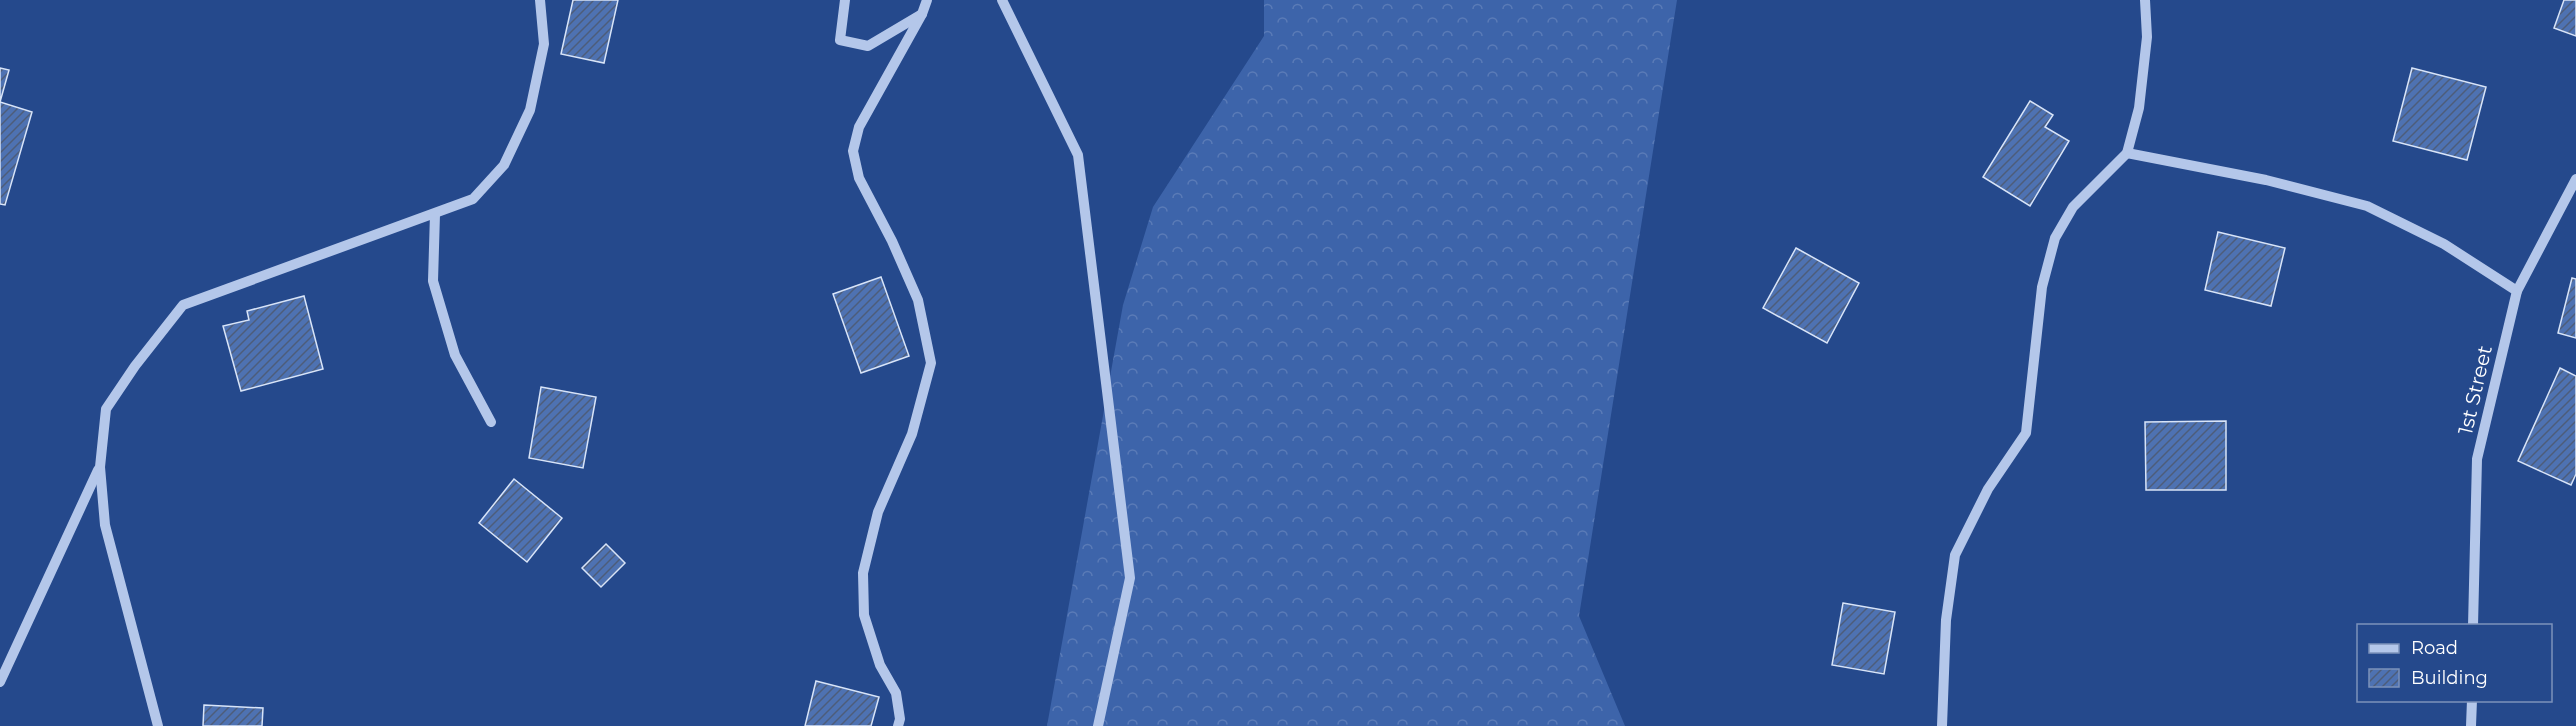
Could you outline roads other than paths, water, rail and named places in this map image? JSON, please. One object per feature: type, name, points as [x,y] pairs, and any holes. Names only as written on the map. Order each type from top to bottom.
[{"type":"street","points":[[158,726],[105,525],[100,467],[106,409],[135,366],[183,305],[473,199],[504,165],[530,110],[544,44],[540,0]]},
{"type":"street","points":[[845,0],[840,40],[868,46],[922,14]]},
{"type":"street","points":[[898,726],[900,719],[896,693],[880,665],[864,615],[863,573],[878,512],[912,434],[931,363],[918,300],[892,241],[859,178],[853,151],[859,127],[922,14],[927,0]]},
{"type":"street","points":[[1002,0],[1078,155],[1130,578],[1098,726]]},
{"type":"street","points":[[1942,726],[1946,620],[1955,555],[1988,489],[2026,433],[2042,287],[2055,237],[2073,207],[2127,153],[2139,108],[2146,37],[2145,0]]},
{"type":"street","points":[[2127,153],[2266,180],[2367,206],[2444,244],[2517,291]]},
{"type":"street","name":"1st Street","points":[[2473,624],[2477,459],[2517,291],[2576,179]]},
{"type":"street","points":[[435,214],[433,281],[455,354],[491,422]]},
{"type":"street","points":[[0,682],[100,467]]},
{"type":"street","points":[[2471,726],[2472,702]]}]
